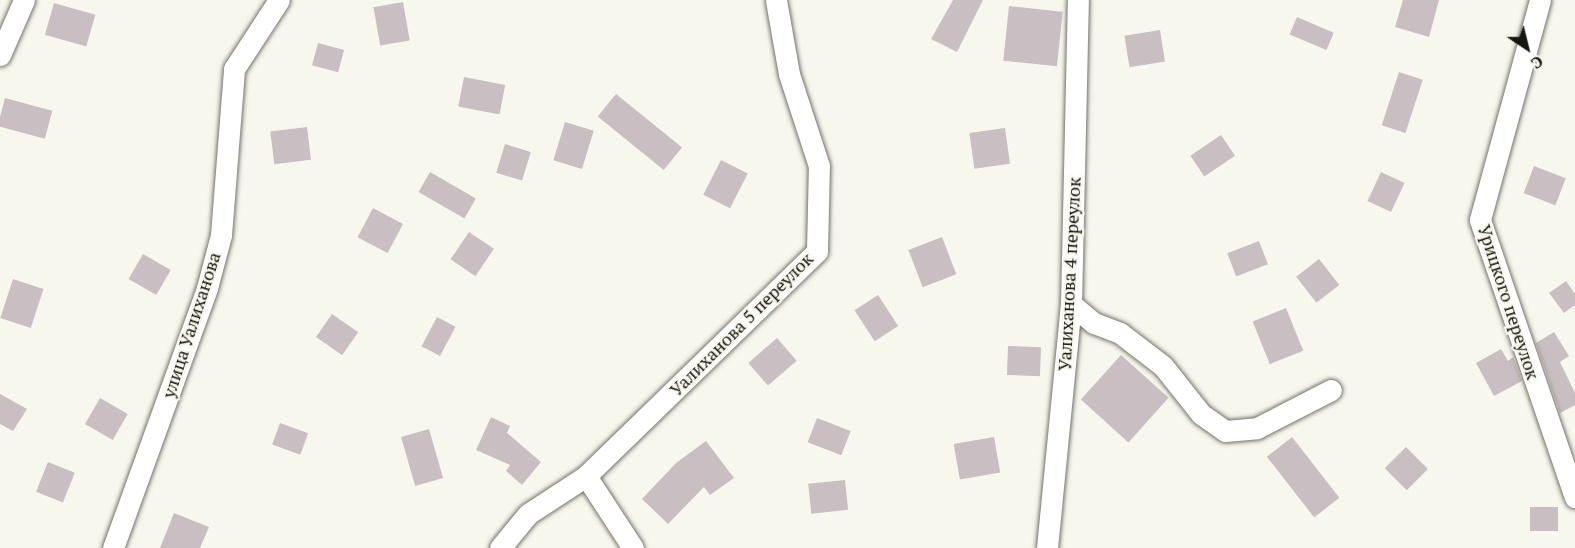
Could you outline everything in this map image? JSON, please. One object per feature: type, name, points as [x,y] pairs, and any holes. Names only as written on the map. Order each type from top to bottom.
[{"type":"street","points":[[0,55],[24,0]]},
{"type":"street","name":"улица Уалиханова","points":[[113,548],[221,235],[234,69],[279,0]]},
{"type":"street","name":"Уалиханова 5 переулок","points":[[500,548],[528,514],[586,476],[817,251],[819,166],[789,74],[776,0]]},
{"type":"street","name":"Уалиханова 4 переулок","points":[[1047,548],[1071,304],[1078,0]]},
{"type":"street","name":"Урицкого переулок","points":[[1540,0],[1480,220],[1575,497]]},
{"type":"street","points":[[1071,304],[1094,323],[1120,333],[1163,366],[1201,414],[1225,431],[1257,428],[1331,390]]},
{"type":"street","points":[[586,476],[633,548]]},
{"type":"building","points":[[953,0],[983,0],[957,52],[931,39]]},
{"type":"building","points":[[1403,0],[1439,0],[1429,37],[1395,27]]},
{"type":"building","points":[[403,2],[410,40],[380,46],[373,7]]},
{"type":"building","points":[[54,3],[95,15],[86,47],[45,35]]},
{"type":"building","points":[[1009,6],[1063,12],[1057,66],[1003,61]]},
{"type":"building","points":[[1297,17],[1334,33],[1326,50],[1290,34]]},
{"type":"building","points":[[1160,30],[1165,62],[1129,67],[1124,36]]},
{"type":"building","points":[[318,43],[344,50],[338,72],[312,65]]},
{"type":"building","points":[[1399,72],[1423,80],[1405,133],[1382,125]]},
{"type":"building","points":[[464,77],[505,85],[500,114],[458,106]]},
{"type":"building","points":[[616,94],[682,147],[664,170],[598,117]]},
{"type":"building","points":[[5,98],[52,111],[45,139],[0,127]]},
{"type":"building","points":[[565,122],[594,131],[582,169],[553,160]]},
{"type":"building","points":[[307,127],[311,160],[274,164],[270,132]]},
{"type":"building","points":[[1005,128],[1010,164],[974,169],[969,133]]},
{"type":"building","points":[[1221,135],[1235,156],[1204,176],[1190,156]]},
{"type":"building","points":[[505,144],[531,152],[522,181],[496,173]]},
{"type":"building","points":[[721,160],[748,174],[730,208],[703,195]]},
{"type":"building","points":[[1534,166],[1566,178],[1555,205],[1524,193]]},
{"type":"building","points":[[430,172],[476,198],[464,218],[418,192]]},
{"type":"building","points":[[1381,172],[1405,183],[1391,212],[1367,201]]},
{"type":"building","points":[[373,208],[403,224],[388,253],[358,237]]},
{"type":"building","points":[[469,232],[494,249],[475,276],[451,259]]},
{"type":"building","points":[[942,237],[956,274],[923,287],[908,250]]},
{"type":"building","points":[[1259,241],[1268,264],[1236,277],[1227,253]]},
{"type":"building","points":[[143,254],[171,270],[156,295],[128,279]]},
{"type":"building","points":[[1319,259],[1339,285],[1316,303],[1296,277]]},
{"type":"building","points":[[13,279],[43,289],[31,328],[0,318]]},
{"type":"building","points":[[1566,281],[1575,294],[1575,305],[1564,313],[1549,293]]},
{"type":"building","points":[[878,295],[898,326],[875,341],[855,310]]},
{"type":"building","points":[[1286,308],[1303,351],[1270,364],[1253,321]]},
{"type":"building","points":[[332,314],[358,332],[342,355],[316,337]]},
{"type":"building","points":[[437,317],[456,327],[440,356],[422,346]]},
{"type":"building","points":[[1554,332],[1569,356],[1560,362],[1575,393],[1575,405],[1560,413],[1536,343]]},
{"type":"building","points":[[777,338],[797,361],[768,386],[748,363]]},
{"type":"building","points":[[1008,346],[1041,347],[1040,376],[1007,375]]},
{"type":"building","points":[[1501,349],[1508,361],[1513,357],[1522,381],[1494,396],[1476,363]]},
{"type":"building","points":[[1121,355],[1169,398],[1128,442],[1081,400]]},
{"type":"building","points":[[0,394],[27,409],[13,431],[0,424]]},
{"type":"building","points":[[100,398],[128,414],[113,440],[85,424]]},
{"type":"building","points":[[491,417],[510,426],[507,433],[541,462],[522,485],[506,471],[510,465],[476,450]]},
{"type":"building","points":[[817,418],[851,431],[841,455],[808,442]]},
{"type":"building","points":[[280,423],[308,433],[300,455],[272,445]]},
{"type":"building","points":[[429,429],[443,478],[415,486],[401,437]]},
{"type":"building","points":[[994,437],[1000,472],[960,480],[954,444]]},
{"type":"building","points":[[1292,437],[1339,498],[1314,517],[1267,457]]},
{"type":"building","points":[[706,441],[734,478],[710,495],[704,487],[668,524],[642,499],[676,463]]},
{"type":"building","points":[[1406,447],[1428,469],[1407,490],[1385,468]]},
{"type":"building","points":[[48,462],[75,473],[63,503],[36,492]]},
{"type":"building","points":[[845,480],[848,510],[811,514],[808,484]]},
{"type":"building","points":[[1530,507],[1558,507],[1558,531],[1530,531]]},
{"type":"building","points":[[174,513],[209,527],[200,548],[160,548]]}]
